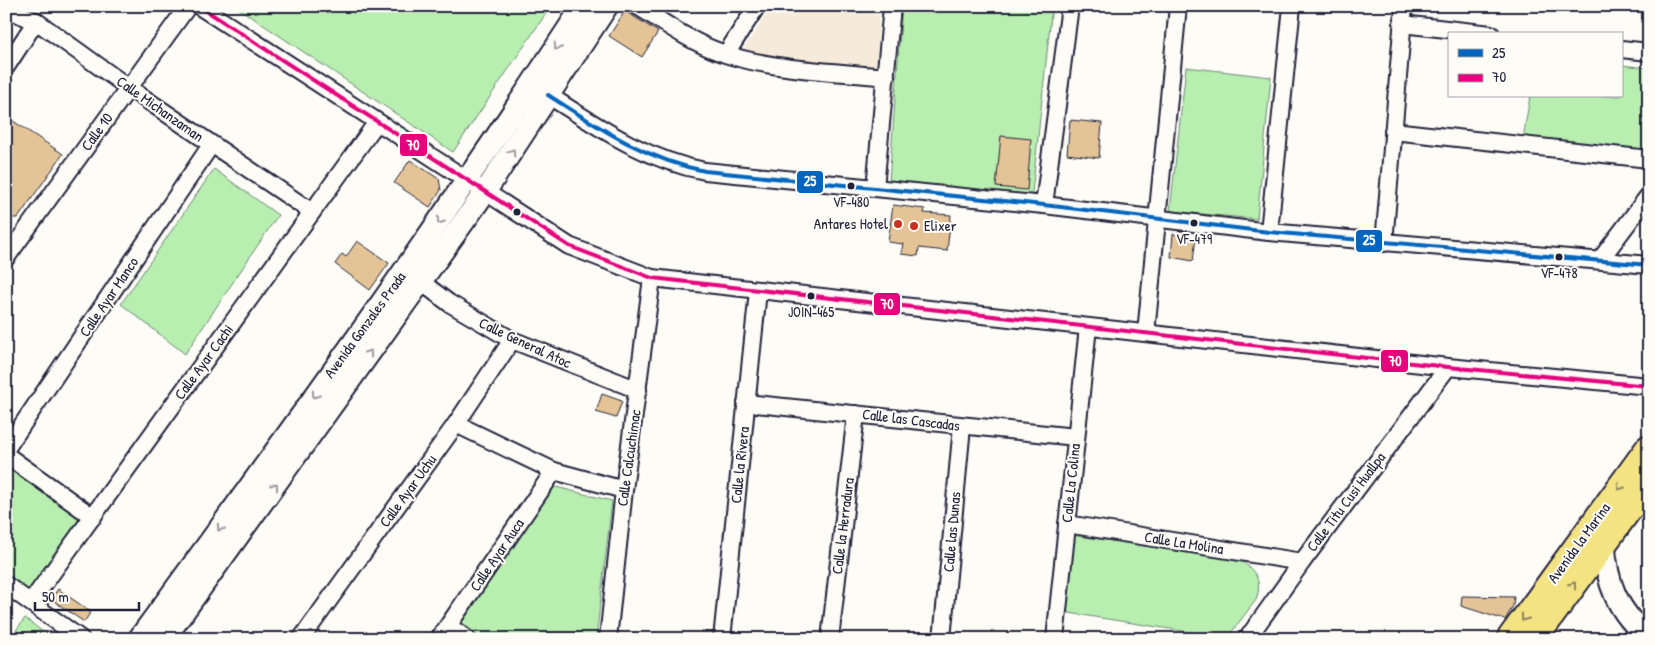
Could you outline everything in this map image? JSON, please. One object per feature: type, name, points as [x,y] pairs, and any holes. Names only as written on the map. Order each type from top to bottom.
[{"type":"main road","name":"Avenida la Marina","points":[[1510,639],[1649,448]]},
{"type":"main road","name":"Avenida la Marina","points":[[1534,639],[1649,481]]},
{"type":"street","name":"Calle 10","points":[[6,258],[14,235],[129,88],[188,6]]},
{"type":"street","points":[[199,6],[569,246],[652,278],[1448,367],[1649,386]]},
{"type":"street","name":"Avenida Gonzales Prada","points":[[164,639],[420,281],[583,6]]},
{"type":"street","name":"Avenida Gonzales Prada","points":[[139,639],[272,457],[548,95],[607,6]]},
{"type":"street","points":[[637,6],[706,47],[726,54],[759,62],[886,77]]},
{"type":"street","points":[[726,54],[757,6]]},
{"type":"street","points":[[875,188],[892,6]]},
{"type":"street","points":[[1044,205],[1070,6]]},
{"type":"street","points":[[1146,333],[1159,218],[1178,6]]},
{"type":"street","points":[[1270,232],[1292,6]]},
{"type":"street","points":[[1384,243],[1404,6]]},
{"type":"street","name":"Calle Michanzaman","points":[[6,9],[36,21],[211,145],[312,212]]},
{"type":"street","points":[[6,67],[36,21]]},
{"type":"street","points":[[1402,24],[1472,32]]},
{"type":"street","points":[[1622,49],[1649,52]]},
{"type":"street","points":[[548,95],[619,140],[654,156],[693,169],[1044,205],[1270,232],[1649,265]]},
{"type":"street","name":"Calle Ayar Cachi","points":[[30,602],[377,122]]},
{"type":"street","points":[[1392,131],[1649,159]]},
{"type":"street","name":"Calle Ayar Manco","points":[[6,449],[211,145]]},
{"type":"street","points":[[1600,260],[1649,194]]},
{"type":"street","name":"Calle Calcuchimac","points":[[608,639],[624,490],[652,278]]},
{"type":"street","name":"Calle General Atoc","points":[[420,281],[449,303],[512,340],[638,390]]},
{"type":"street","name":"Calle la Rivera","points":[[722,639],[758,291]]},
{"type":"street","name":"Calle La Colina","points":[[1055,639],[1088,328]]},
{"type":"street","name":"Calle Ayar Uchu","points":[[301,639],[456,424],[512,340]]},
{"type":"street","name":"Calle Titu Cusi Huallpa","points":[[1247,639],[1302,562],[1448,367]]},
{"type":"street","name":"Calle las Cascadas","points":[[746,403],[1076,437]]},
{"type":"street","name":"Calle la Herradura","points":[[830,639],[856,414]]},
{"type":"street","points":[[456,424],[554,471],[624,490]]},
{"type":"street","name":"Calle las Dunas","points":[[942,639],[962,426]]},
{"type":"street","points":[[6,455],[93,517]]},
{"type":"street","name":"Calle Ayar Auca","points":[[444,632],[554,471]]},
{"type":"street","name":"Calle La Molina","points":[[1067,524],[1302,562]]},
{"type":"street","points":[[1604,542],[1607,572],[1614,594],[1628,618],[1649,637]]},
{"type":"street","points":[[6,585],[81,639]]},
{"type":"street","points":[[444,632],[467,639]]},
{"type":"shaded area","points":[[772,6],[880,6],[876,69],[761,57],[742,51]]},
{"type":"green space","points":[[235,6],[551,6],[453,152]]},
{"type":"green space","points":[[902,6],[1052,6],[1031,202],[889,182]]},
{"type":"green space","points":[[1622,65],[1649,68],[1649,152],[1523,139],[1530,98],[1622,98]]},
{"type":"green space","points":[[1186,67],[1271,77],[1257,219],[1170,211]]},
{"type":"green space","points":[[214,169],[278,215],[185,354],[121,304]]},
{"type":"green space","points":[[6,467],[80,519],[25,594],[6,581]]},
{"type":"green space","points":[[552,486],[612,501],[596,639],[472,639],[468,637],[458,622]]},
{"type":"green space","points":[[1071,535],[1239,560],[1249,567],[1256,576],[1259,587],[1256,600],[1227,638],[1063,612]]},
{"type":"green space","points":[[25,618],[52,639],[10,639]]},
{"type":"building","points":[[625,11],[658,32],[642,57],[609,36]]},
{"type":"building","points":[[10,119],[63,154],[18,218],[6,218],[6,125]]},
{"type":"building","points":[[1070,120],[1102,123],[1099,158],[1067,154]]},
{"type":"building","points":[[1001,136],[1031,139],[1027,190],[996,187]]},
{"type":"building","points":[[410,160],[439,179],[441,190],[430,207],[394,183]]},
{"type":"building","points":[[893,205],[925,209],[924,213],[951,215],[947,251],[919,248],[918,256],[901,254],[903,244],[888,242]]},
{"type":"building","points":[[1173,234],[1196,238],[1193,261],[1171,257]]},
{"type":"building","points":[[357,241],[389,263],[370,290],[335,264],[342,254],[346,257]]},
{"type":"building","points":[[602,394],[622,401],[616,418],[596,412]]},
{"type":"building","points":[[58,589],[91,612],[84,622],[51,599]]},
{"type":"building","points":[[1462,596],[1514,597],[1513,606],[1505,620],[1461,606]]},
{"type":"transit line","name":"70","points":[[199,6],[569,246],[652,278],[1448,367],[1649,386]]},
{"type":"transit line","name":"25","points":[[548,95],[604,130],[643,151],[683,166],[705,171],[1044,205],[1269,232],[1649,265]]},
{"type":"place","name":"VF-480","points":[[851,186]]},
{"type":"place","name":"VF-479","points":[[1194,223]]},
{"type":"place","name":"Antares Hotel","points":[[898,224]]},
{"type":"place","name":"Elixer","points":[[914,226]]},
{"type":"place","name":"VF-478","points":[[1559,257]]},
{"type":"place","name":"JOIN-465","points":[[811,296]]}]
